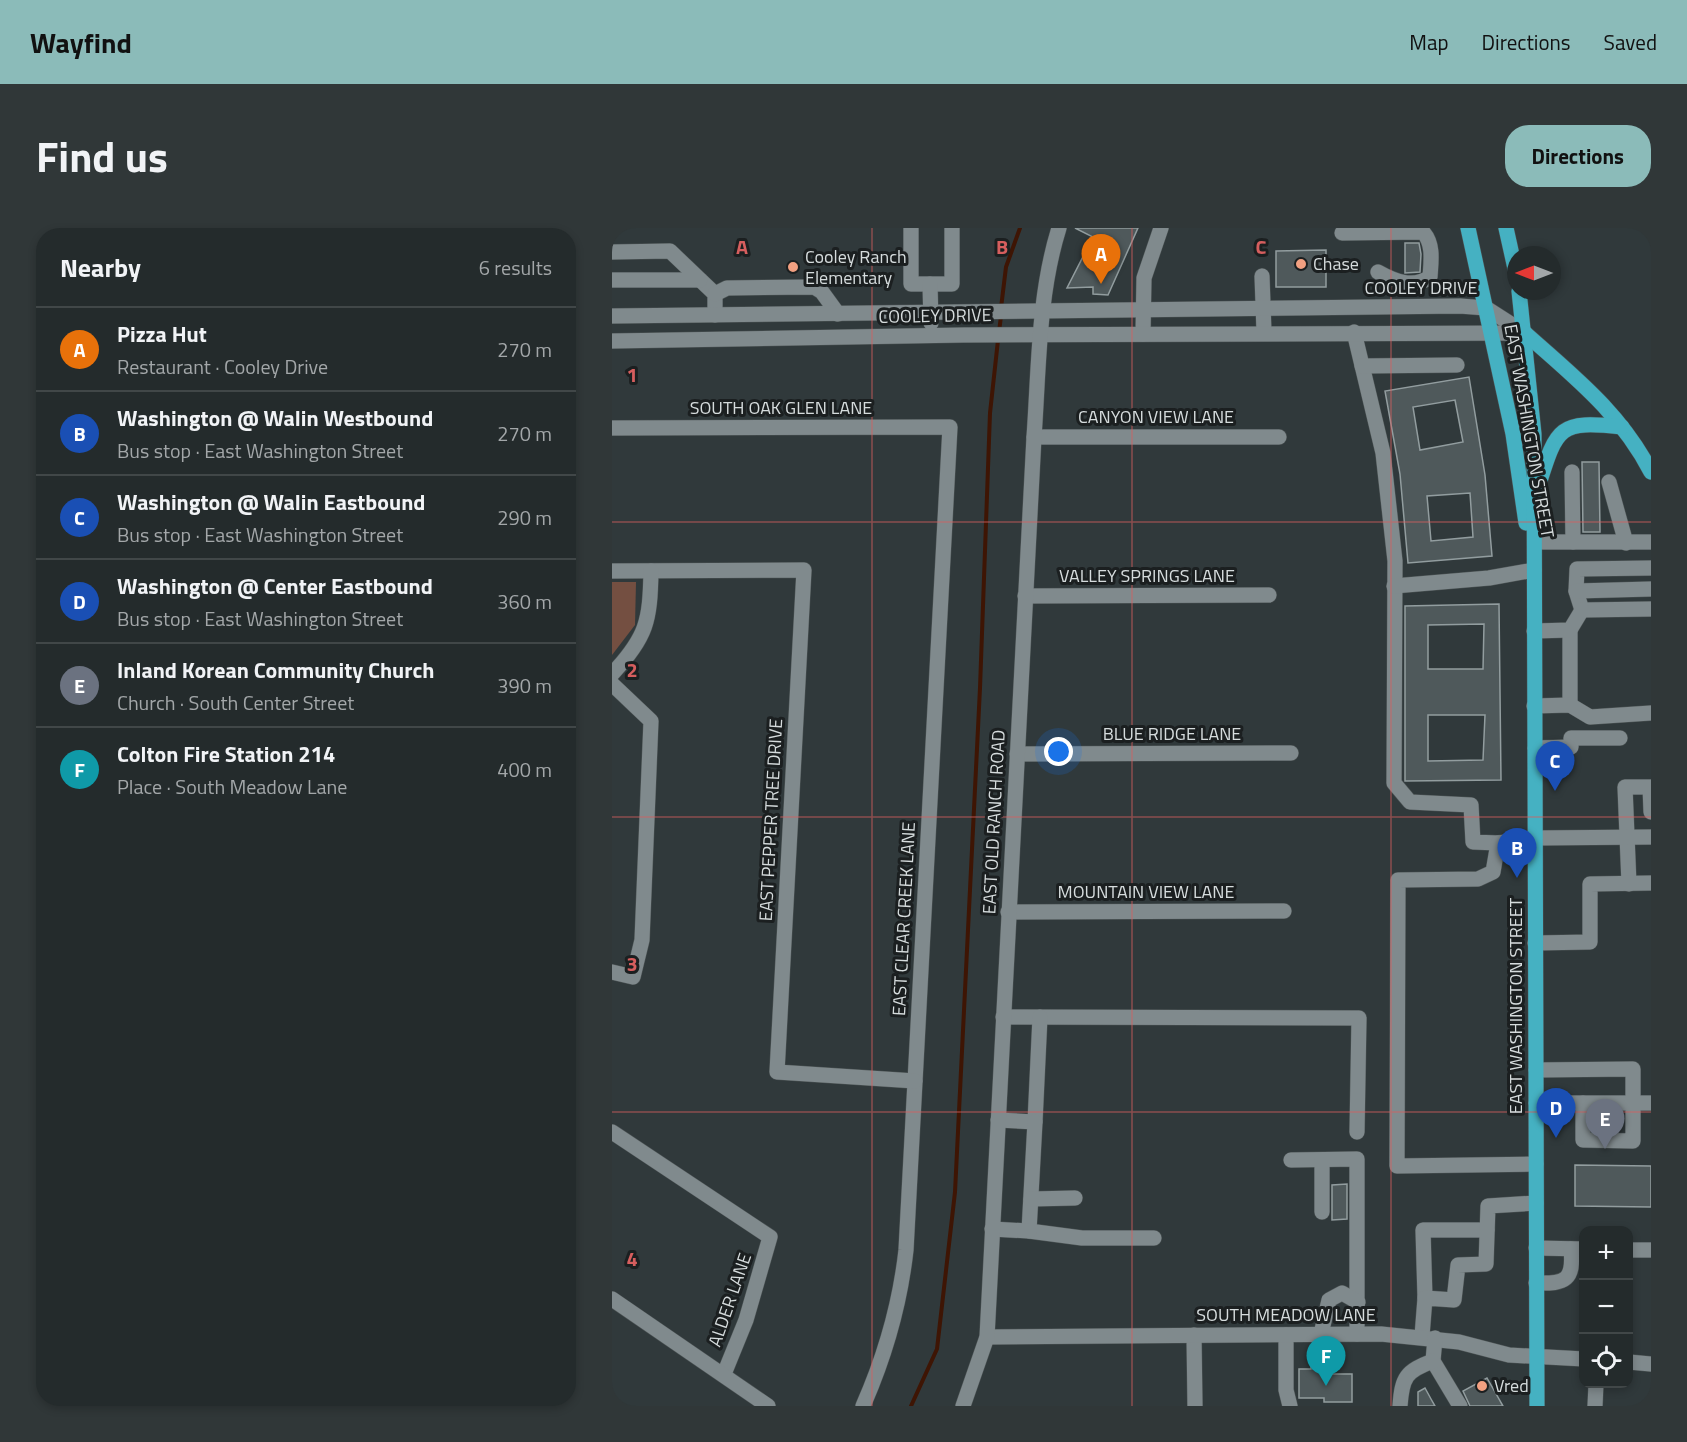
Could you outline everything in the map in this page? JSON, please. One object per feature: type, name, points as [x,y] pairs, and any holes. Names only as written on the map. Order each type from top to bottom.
[{"type":"main road","name":"EAST WASHINGTON STREET","points":[[1468,228],[1513,434],[1534,570]]},
{"type":"main road","points":[[1506,228],[1510,246]]},
{"type":"main road","name":"EAST WASHINGTON STREET","points":[[1520,300],[1534,434],[1537,1406]]},
{"type":"main road","points":[[1525,333],[1590,388],[1647,456],[1651,472]]},
{"type":"main road","points":[[1534,502],[1550,450],[1564,430],[1581,423],[1622,428]]},
{"type":"street","points":[[911,228],[911,284],[952,284],[951,228]]},
{"type":"street","name":"EAST OLD RANCH ROAD","points":[[963,1406],[987,1337],[1034,437],[1043,310],[1052,252],[1059,228]]},
{"type":"street","points":[[1143,334],[1144,278],[1161,228]]},
{"type":"street","points":[[1342,233],[1423,232],[1428,237],[1431,255],[1430,277],[1422,283],[1404,283],[1378,272]]},
{"type":"street","points":[[612,252],[670,251],[715,294],[716,315]]},
{"type":"street","points":[[1262,276],[1265,309],[1264,332]]},
{"type":"street","points":[[612,280],[700,280]]},
{"type":"street","points":[[930,284],[931,335]]},
{"type":"street","points":[[715,294],[727,288],[814,287],[822,292],[838,314]]},
{"type":"street","name":"COOLEY DRIVE","points":[[612,316],[962,313],[1043,310],[1486,308],[1525,333]]},
{"type":"street","name":"COOLEY DRIVE","points":[[612,341],[1264,332],[1525,333]]},
{"type":"street","points":[[1354,332],[1383,453],[1395,561],[1394,783],[1410,802],[1471,805],[1473,842],[1498,843],[1535,838],[1651,837]]},
{"type":"street","points":[[1362,366],[1457,365]]},
{"type":"street","name":"SOUTH OAK GLEN LANE","points":[[612,429],[950,427]]},
{"type":"street","name":"EAST CLEAR CREEK LANE","points":[[863,1406],[882,1361],[902,1288],[910,1181],[950,427]]},
{"type":"street","name":"CANYON VIEW LANE","points":[[1034,437],[1279,437]]},
{"type":"street","points":[[1572,472],[1573,542]]},
{"type":"street","points":[[1609,482],[1626,543]]},
{"type":"street","points":[[1534,542],[1651,542]]},
{"type":"street","points":[[1570,705],[1570,630],[1582,610],[1576,591],[1577,569],[1651,568]]},
{"type":"street","points":[[612,571],[651,570],[651,607],[642,636],[636,648],[612,674]]},
{"type":"street","name":"EAST PEPPER TREE DRIVE","points":[[651,570],[804,570],[777,1072],[915,1081]]},
{"type":"street","points":[[1394,586],[1490,578],[1534,570]]},
{"type":"street","points":[[1576,591],[1651,590]]},
{"type":"street","name":"VALLEY SPRINGS LANE","points":[[1025,596],[1269,595]]},
{"type":"street","points":[[1582,610],[1651,609]]},
{"type":"street","points":[[1534,631],[1570,630]]},
{"type":"street","points":[[612,684],[651,721],[642,940],[633,977],[612,972]]},
{"type":"street","points":[[1534,706],[1570,705],[1590,717],[1651,713]]},
{"type":"street","points":[[1534,748],[1571,747],[1571,738],[1620,738]]},
{"type":"street","name":"BLUE RIDGE LANE","points":[[1017,754],[1291,753]]},
{"type":"street","points":[[1629,884],[1625,787],[1650,787],[1651,812]]},
{"type":"street","points":[[1498,843],[1492,872],[1485,877],[1398,880],[1397,1166],[1536,1164]]},
{"type":"street","points":[[1535,943],[1590,942],[1590,884],[1651,883]]},
{"type":"street","name":"MOUNTAIN VIEW LANE","points":[[1008,912],[1284,911]]},
{"type":"street","points":[[1003,1017],[1359,1018],[1357,1132]]},
{"type":"street","points":[[1029,1231],[1040,1017]]},
{"type":"street","points":[[1536,1070],[1633,1069],[1634,1141],[1583,1140],[1583,1103]]},
{"type":"street","points":[[1536,1103],[1651,1103]]},
{"type":"street","points":[[998,1120],[1035,1122]]},
{"type":"street","name":"ALDER LANE","points":[[612,1132],[771,1237],[746,1320],[724,1374]]},
{"type":"street","points":[[1291,1160],[1357,1159],[1357,1334]]},
{"type":"street","points":[[1322,1160],[1322,1212]]},
{"type":"street","points":[[1030,1199],[1075,1198]]},
{"type":"street","points":[[1425,1298],[1454,1300],[1458,1265],[1486,1264],[1488,1206],[1536,1203]]},
{"type":"street","points":[[992,1229],[1082,1238],[1154,1238]]},
{"type":"street","points":[[1460,1406],[1433,1361],[1425,1298],[1424,1230],[1487,1230]]},
{"type":"street","points":[[1536,1248],[1577,1249],[1570,1275],[1558,1284],[1536,1283]]},
{"type":"street","points":[[1633,1250],[1651,1250]]},
{"type":"street","points":[[1321,1334],[1329,1300],[1342,1293],[1358,1302]]},
{"type":"street","points":[[612,1299],[768,1406]]},
{"type":"street","name":"SOUTH MEADOW LANE","points":[[987,1337],[1357,1334],[1429,1337],[1509,1355],[1579,1359]]},
{"type":"street","points":[[1194,1335],[1195,1406]]},
{"type":"street","points":[[1286,1335],[1286,1390],[1290,1406]]},
{"type":"street","points":[[1400,1406],[1401,1386],[1411,1369],[1433,1361]]},
{"type":"street","points":[[1633,1362],[1651,1364]]},
{"type":"street","points":[[1595,1406],[1596,1388]]},
{"type":"shaded area","points":[[612,582],[636,582],[635,625],[612,655]]},
{"type":"building","points":[[1075,228],[1138,228],[1108,295],[1093,294],[1093,287],[1067,288],[1093,237]]},
{"type":"building","points":[[1405,243],[1419,243],[1420,272],[1405,273]]},
{"type":"building","name":"Chase","points":[[1326,250],[1326,287],[1276,287],[1276,251]]},
{"type":"building","points":[[1469,377],[1485,475],[1492,556],[1408,563],[1400,474],[1385,391]],"holes":[[[1455,400],[1463,442],[1420,450],[1413,407]],[[1470,493],[1473,537],[1431,541],[1427,496]]]},
{"type":"building","points":[[1582,462],[1599,462],[1600,532],[1583,532]]},
{"type":"building","points":[[1499,604],[1501,780],[1405,781],[1405,606]],"holes":[[[1484,624],[1483,669],[1428,669],[1428,625]],[[1428,715],[1485,715],[1483,760],[1428,761]]]},
{"type":"building","points":[[1575,1165],[1651,1166],[1651,1207],[1575,1206]]},
{"type":"building","points":[[1347,1184],[1347,1219],[1332,1220],[1332,1185]]},
{"type":"building","points":[[1311,1365],[1325,1365],[1325,1374],[1352,1374],[1352,1402],[1324,1402],[1324,1398],[1299,1398],[1299,1369],[1311,1369]]},
{"type":"building","name":"Vred","points":[[1487,1378],[1503,1406],[1470,1406],[1463,1391]]},
{"type":"building","points":[[1425,1388],[1435,1406],[1418,1406],[1418,1392]]},
{"type":"waterway","points":[[1001,308],[1006,267],[1020,228]]},
{"type":"waterway","points":[[999,332],[1001,316]]},
{"type":"waterway","points":[[911,1406],[937,1349],[955,1192],[980,688],[990,413],[998,340]]},
{"type":"place","name":"Chase","points":[[1301,264]]},
{"type":"place","name":"Cooley Ranch Elementary","points":[[793,267]]},
{"type":"place","name":"Pizza Hut","points":[[1101,284]]},
{"type":"place","name":"Washington @ Walin Eastbound","points":[[1555,791]]},
{"type":"place","name":"Washington @ Walin Westbound","points":[[1517,878]]},
{"type":"place","name":"Washington @ Center Eastbound","points":[[1556,1138]]},
{"type":"place","name":"Inland Korean Community Church","points":[[1605,1149]]},
{"type":"place","name":"Colton Fire Station 214","points":[[1326,1386]]},
{"type":"place","name":"Vred","points":[[1482,1386]]}]
